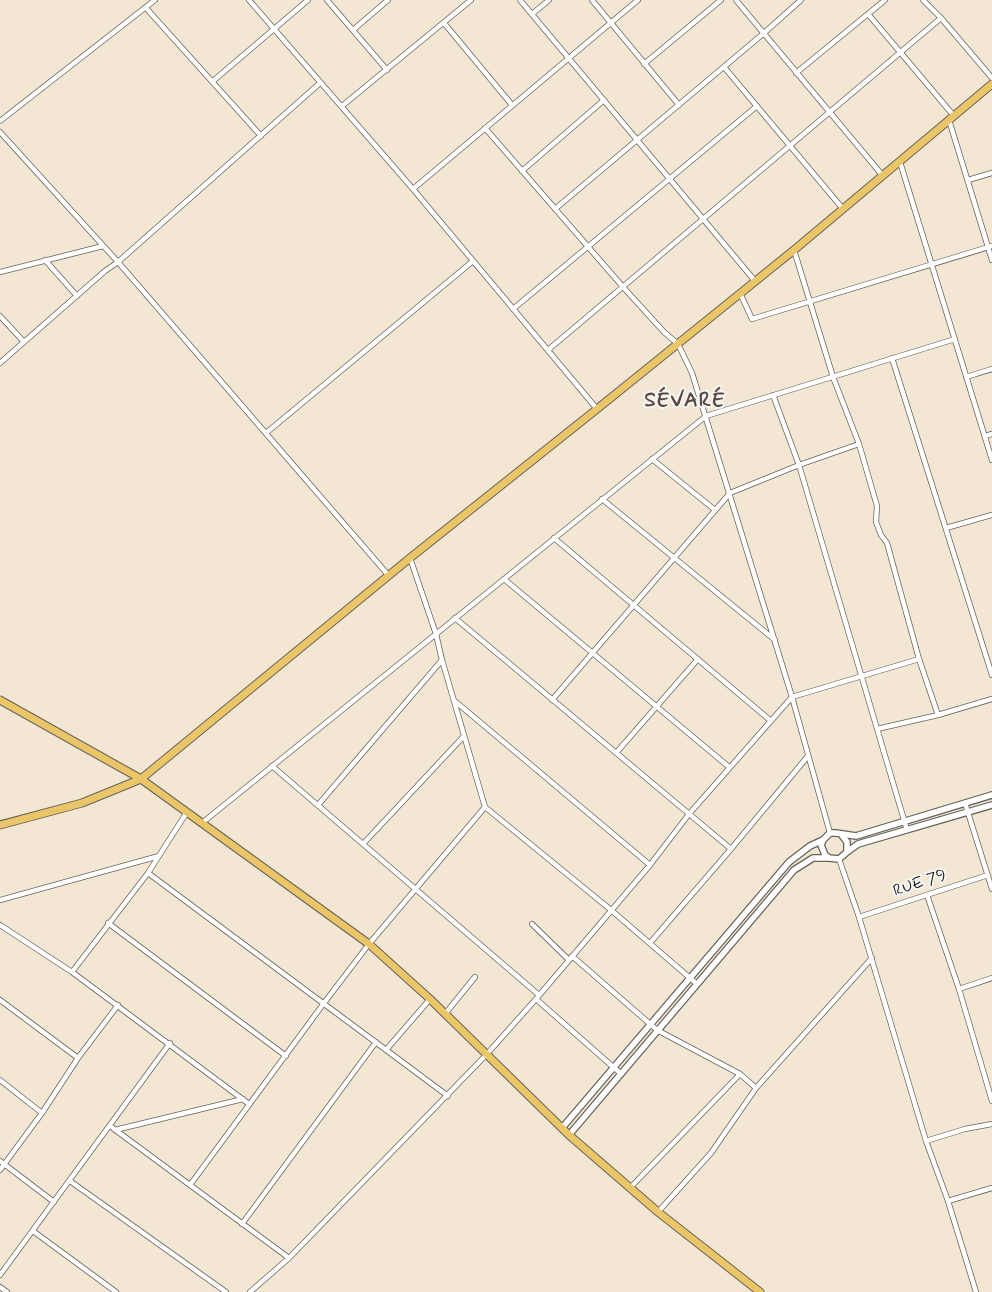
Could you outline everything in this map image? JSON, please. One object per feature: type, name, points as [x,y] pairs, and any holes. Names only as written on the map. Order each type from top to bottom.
[{"type":"main road","points":[[0,825],[82,803],[141,779],[410,558],[794,250],[992,84]]},
{"type":"main road","points":[[0,700],[141,779],[369,944],[430,999],[569,1135],[658,1212],[760,1292]]},
{"type":"street","points":[[0,121],[155,0]]},
{"type":"street","points":[[249,0],[413,189],[597,409]]},
{"type":"street","points":[[213,82],[308,0]]},
{"type":"street","points":[[327,0],[387,70]]},
{"type":"street","points":[[353,30],[388,0]]},
{"type":"street","points":[[342,106],[471,0]]},
{"type":"street","points":[[520,0],[755,281]]},
{"type":"street","points":[[532,14],[549,0]]},
{"type":"street","points":[[592,0],[679,105]]},
{"type":"street","points":[[413,189],[638,0]]},
{"type":"street","points":[[644,64],[721,0]]},
{"type":"street","points":[[736,0],[883,176]]},
{"type":"street","points":[[555,209],[764,33],[800,0]]},
{"type":"street","points":[[796,73],[885,0]]},
{"type":"street","points":[[923,0],[942,18],[992,78]]},
{"type":"street","points":[[146,8],[261,136]]},
{"type":"street","points":[[868,14],[952,118],[968,180],[990,247],[992,260]]},
{"type":"street","points":[[548,350],[942,18]]},
{"type":"street","points":[[444,23],[512,105]]},
{"type":"street","points":[[724,66],[843,209]]},
{"type":"street","points":[[0,363],[118,262],[320,83]]},
{"type":"street","points":[[522,171],[604,100]]},
{"type":"street","points":[[513,309],[589,248],[757,106]]},
{"type":"street","points":[[485,128],[623,287],[664,332],[678,344],[692,373],[730,493],[792,697],[830,833]]},
{"type":"street","points":[[0,132],[118,262],[389,576]]},
{"type":"street","points":[[900,162],[992,460]]},
{"type":"street","points":[[968,180],[992,173]]},
{"type":"street","points":[[0,272],[103,246]]},
{"type":"street","points":[[740,293],[752,319],[990,247]]},
{"type":"street","points":[[794,250],[833,377],[859,444],[877,506],[876,522],[881,535],[887,543],[919,660],[938,715]]},
{"type":"street","points":[[45,260],[77,296]]},
{"type":"street","points":[[266,433],[472,260]]},
{"type":"street","points":[[0,316],[24,342]]},
{"type":"street","points":[[202,823],[706,416],[955,339]]},
{"type":"street","points":[[892,358],[992,675]]},
{"type":"street","points":[[966,377],[992,369]]},
{"type":"street","points":[[773,395],[799,465],[907,830]]},
{"type":"street","points":[[985,436],[992,434]]},
{"type":"street","points":[[552,700],[730,493],[799,465],[859,444]]},
{"type":"street","points":[[652,459],[715,510]]},
{"type":"street","points":[[602,500],[775,640]]},
{"type":"street","points":[[946,528],[992,515]]},
{"type":"street","points":[[554,538],[772,721]]},
{"type":"street","points":[[410,558],[436,634],[485,808],[611,910],[698,984]]},
{"type":"street","points":[[504,579],[656,708],[729,767]]},
{"type":"street","points":[[455,618],[731,849]]},
{"type":"street","points":[[616,753],[698,659]]},
{"type":"street","points":[[318,805],[442,660]]},
{"type":"street","points":[[250,1292],[289,1258],[486,1055],[650,865],[689,814],[729,767],[792,697],[919,660]]},
{"type":"street","points":[[877,729],[992,700]]},
{"type":"street","points":[[455,701],[650,865]]},
{"type":"street","points":[[363,844],[464,736]]},
{"type":"street","points":[[650,943],[808,756]]},
{"type":"street","points":[[272,766],[416,890],[620,1073]]},
{"type":"street","points":[[830,833],[856,836],[992,795]]},
{"type":"street","points":[[964,803],[992,889]]},
{"type":"street","points":[[569,1135],[794,870],[813,858],[839,859],[858,844],[992,804]]},
{"type":"street","points":[[190,1185],[369,944],[485,808]]},
{"type":"street","points":[[72,972],[148,873],[187,812]]},
{"type":"street","points":[[562,1128],[789,862],[810,846],[823,840],[830,833]]},
{"type":"street","points":[[841,834],[847,842],[847,852]]},
{"type":"street","points":[[823,840],[822,850],[829,858]]},
{"type":"street","points":[[0,900],[159,856]]},
{"type":"street","points":[[839,859],[872,958],[926,1141],[948,1201],[976,1292]]},
{"type":"street","points":[[148,873],[448,1096]]},
{"type":"street","name":"RUE 79","points":[[859,917],[988,876]]},
{"type":"street","points":[[927,895],[959,989],[992,1101]]},
{"type":"street","points":[[108,923],[286,1056]]},
{"type":"street","points":[[532,924],[657,1030],[740,1074],[756,1088]]},
{"type":"street","points":[[0,925],[72,972],[118,1005],[249,1104]]},
{"type":"street","points":[[658,1212],[711,1153],[756,1088],[872,958]]},
{"type":"street","points":[[445,1014],[475,977]]},
{"type":"street","points":[[959,989],[992,978]]},
{"type":"street","points":[[386,1050],[430,999]]},
{"type":"street","points":[[0,1000],[78,1058]]},
{"type":"street","points":[[0,1170],[2,1163],[42,1113],[78,1058],[118,1005]]},
{"type":"street","points":[[242,1224],[376,1042]]},
{"type":"street","points":[[0,1275],[70,1180],[113,1128],[170,1043]]},
{"type":"street","points":[[630,1188],[740,1074]]},
{"type":"street","points":[[0,1080],[42,1113]]},
{"type":"street","points":[[113,1128],[243,1100]]},
{"type":"street","points":[[926,1141],[992,1124]]},
{"type":"street","points":[[113,1128],[289,1258]]},
{"type":"street","points":[[2,1163],[54,1202]]},
{"type":"street","points":[[70,1180],[226,1292]]},
{"type":"street","points":[[948,1201],[992,1188]]},
{"type":"street","points":[[33,1231],[116,1292]]},
{"type":"street","points":[[0,1286],[7,1292]]},
{"type":"district","name":"SÉVARÉ","points":[[685,402]]}]
